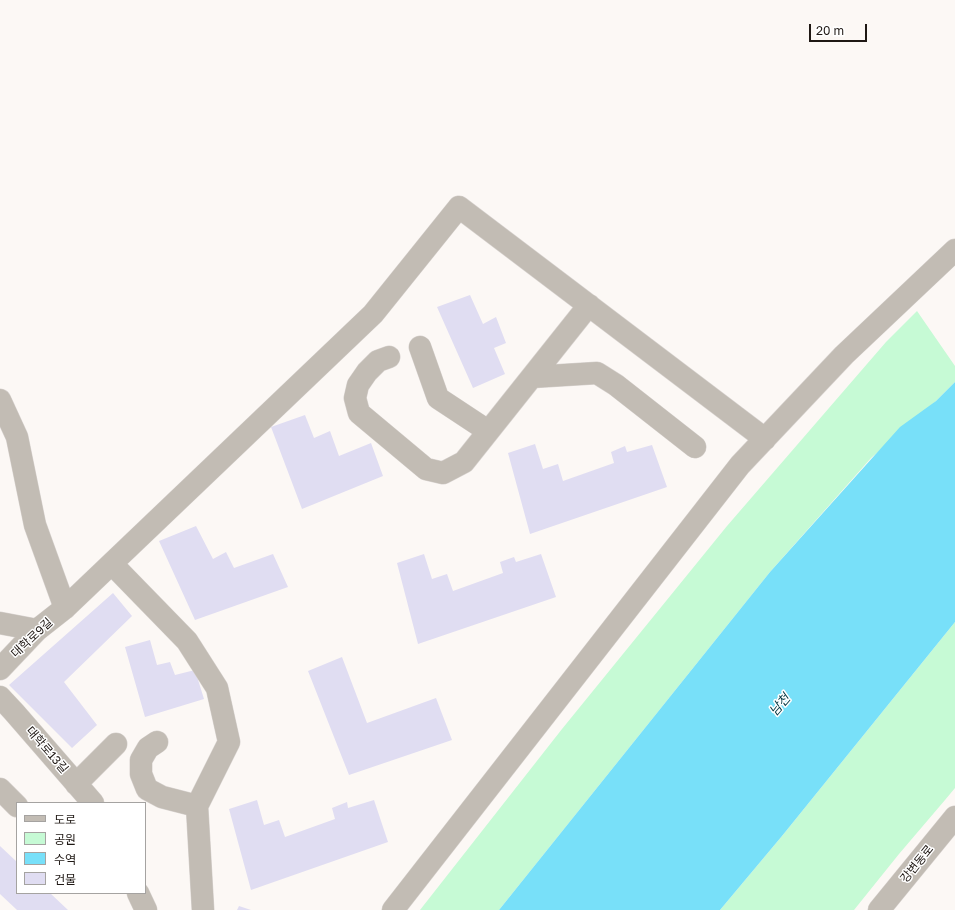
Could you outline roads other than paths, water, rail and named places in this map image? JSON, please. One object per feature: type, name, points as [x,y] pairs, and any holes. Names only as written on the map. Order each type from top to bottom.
[{"type":"street","name":"대학로9길","points":[[0,669],[37,630],[65,608],[112,564],[373,314],[459,207],[588,306]]},
{"type":"street","points":[[393,910],[736,471],[844,355],[955,250]]},
{"type":"street","points":[[389,357],[378,361],[367,372],[358,385],[355,398],[359,413],[426,469],[442,473],[464,462],[588,306],[765,439]]},
{"type":"street","points":[[420,348],[438,398],[488,432]]},
{"type":"street","points":[[532,377],[597,373],[616,385],[695,447]]},
{"type":"street","points":[[0,400],[17,437],[35,525],[65,608]]},
{"type":"street","points":[[112,564],[187,641],[217,688],[229,742],[198,806],[203,910]]},
{"type":"street","points":[[0,623],[37,630]]},
{"type":"street","name":"대학로13길","points":[[0,698],[92,802]]},
{"type":"street","points":[[157,742],[148,748],[141,760],[141,774],[147,789],[162,797],[198,806]]},
{"type":"street","points":[[76,784],[116,744]]},
{"type":"street","points":[[0,789],[16,805]]},
{"type":"street","name":"강변동로","points":[[879,910],[955,817]]},
{"type":"street","points":[[138,894],[146,910]]},
{"type":"water","name":"남천","points":[[955,382],[955,622],[782,836],[720,910],[499,910],[770,572],[900,427],[936,401]]}]
